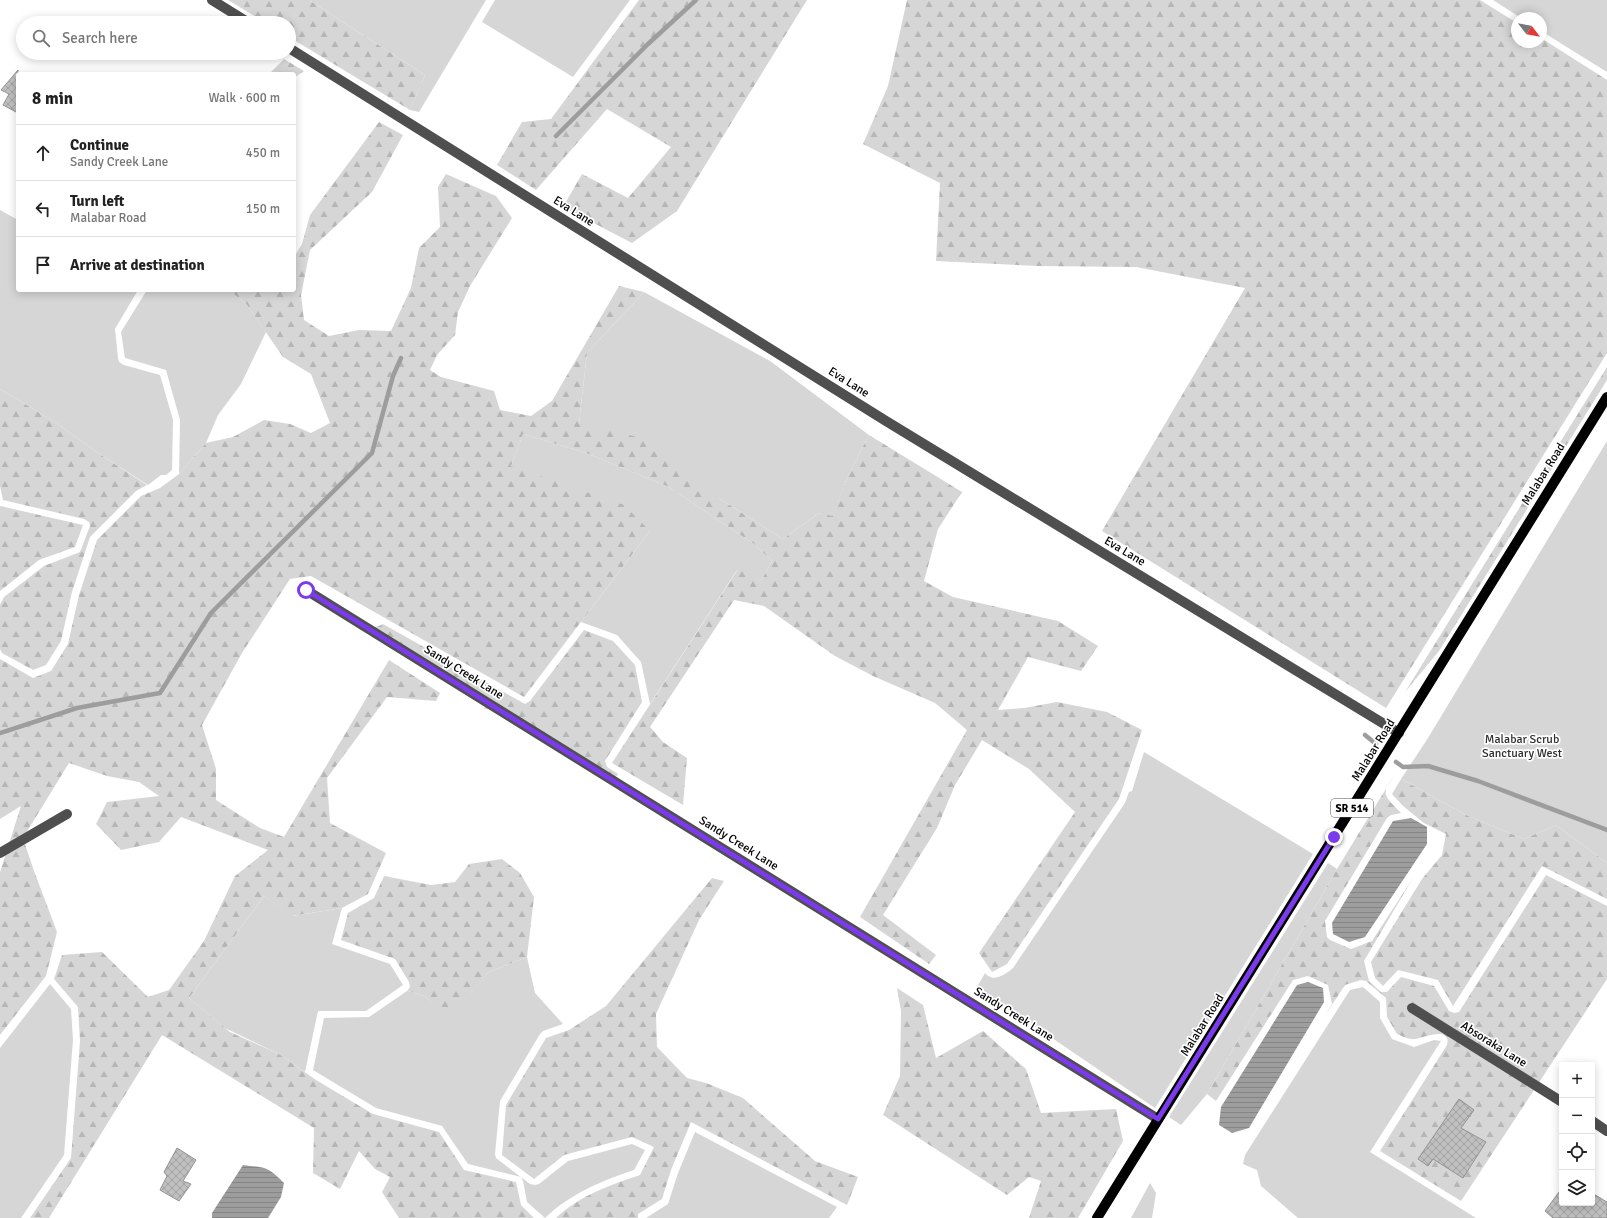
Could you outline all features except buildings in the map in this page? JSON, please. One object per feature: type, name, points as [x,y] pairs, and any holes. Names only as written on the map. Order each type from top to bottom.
[{"type":"main road","name":"Malabar Road","points":[[1097,1218],[1607,397]]},
{"type":"street","points":[[212,0],[238,16]]},
{"type":"street","name":"Eva Lane","points":[[296,52],[886,421],[1399,733]]},
{"type":"street","name":"Sandy Creek Lane","points":[[306,590],[1158,1119]]},
{"type":"street","points":[[0,853],[67,814]]},
{"type":"street","name":"Absoraka Lane","points":[[1412,1008],[1559,1100]]},
{"type":"street","points":[[1595,1123],[1607,1131]]},
{"type":"green space","points":[[228,0],[309,0],[425,75],[410,110],[296,41],[296,16],[254,16]]},
{"type":"green space","points":[[309,0],[486,0],[419,112],[410,110],[425,75]]},
{"type":"green space","points":[[495,0],[630,0],[573,77],[482,22]]},
{"type":"green space","points":[[639,0],[807,0],[677,211],[632,243],[563,207],[582,174],[628,198],[671,147],[607,109],[536,190],[497,165],[522,122],[551,119]]},
{"type":"green space","points":[[907,0],[1480,0],[1511,19],[1511,48],[1547,48],[1547,42],[1607,80],[1607,353],[1386,708],[1102,531],[1245,288],[1136,267],[1038,266],[936,261],[940,183],[863,144],[888,86]]},
{"type":"green space","points":[[1493,0],[1607,0],[1607,72],[1547,35],[1547,12],[1512,12]]},
{"type":"green space","points":[[283,60],[286,60],[304,71],[296,77],[296,72],[271,72]]},
{"type":"green space","points":[[379,122],[403,135],[372,192],[310,250],[301,295],[304,320],[329,336],[359,330],[391,331],[411,288],[419,248],[440,227],[438,187],[446,174],[496,196],[512,218],[470,286],[458,312],[455,335],[437,355],[430,370],[441,377],[494,391],[500,410],[531,416],[552,401],[619,286],[644,292],[587,353],[579,423],[646,439],[720,499],[783,539],[819,513],[832,516],[848,476],[869,435],[962,492],[938,529],[924,581],[953,597],[1058,621],[1098,646],[1081,671],[1028,657],[998,710],[1024,708],[1057,702],[1107,712],[1142,730],[1119,799],[1007,964],[992,972],[979,953],[1075,812],[1029,769],[982,740],[955,785],[937,828],[883,915],[936,955],[929,964],[860,917],[967,730],[935,703],[873,676],[835,656],[764,606],[734,600],[650,727],[663,742],[687,758],[683,805],[612,763],[738,569],[761,581],[772,561],[754,544],[669,487],[586,453],[523,434],[511,466],[624,505],[650,531],[524,697],[311,576],[290,579],[242,653],[202,725],[216,769],[216,800],[260,828],[284,837],[389,660],[440,693],[436,701],[387,697],[327,778],[330,823],[386,853],[368,894],[342,908],[292,916],[264,896],[189,998],[230,1032],[279,1054],[316,1080],[373,1114],[439,1132],[464,1170],[516,1182],[521,1205],[534,1218],[399,1218],[382,1192],[390,1177],[375,1169],[359,1151],[340,1189],[313,1173],[314,1128],[162,1035],[49,1218],[30,1218],[71,1158],[80,1041],[78,1007],[54,979],[62,955],[102,952],[148,997],[169,990],[204,941],[235,876],[268,850],[181,817],[159,842],[121,850],[96,824],[107,802],[159,796],[139,782],[107,776],[69,763],[23,838],[57,932],[46,976],[0,1035],[0,872],[21,806],[0,819],[0,659],[33,678],[51,671],[68,644],[79,595],[97,540],[141,496],[160,488],[179,474],[206,443],[233,437],[264,420],[290,424],[311,433],[330,423],[311,374],[283,357],[247,305],[231,292],[296,292],[296,254],[302,244],[310,215]]},
{"type":"green space","points":[[0,210],[16,219],[16,292],[137,292],[115,329],[118,358],[119,362],[124,365],[160,375],[173,420],[172,470],[166,475],[161,475],[148,485],[98,453],[55,422],[0,389]]},
{"type":"green space","points":[[146,292],[231,292],[247,305],[266,332],[241,384],[218,415],[206,443],[179,474],[180,420],[166,370],[125,358],[121,332]]},
{"type":"green space","points":[[644,292],[770,361],[869,435],[848,476],[832,517],[819,513],[783,539],[720,499],[579,423],[587,353]]},
{"type":"green space","points":[[1607,367],[1607,380],[1439,651],[1405,692]]},
{"type":"green space","points":[[0,389],[55,422],[98,453],[147,485],[136,491],[90,537],[72,592],[61,641],[46,665],[33,670],[2,653],[0,649],[0,605],[4,597],[44,566],[80,552],[90,526],[89,522],[84,519],[3,500],[0,486]]},
{"type":"green space","points":[[523,434],[586,453],[669,487],[754,544],[772,561],[761,581],[737,570],[650,704],[641,662],[617,635],[581,622],[650,531],[511,466]]},
{"type":"green space","name":"Malabar Scrub Sanctuary West","points":[[1607,441],[1607,863],[1556,825],[1524,839],[1466,815],[1401,779],[1428,738]]},
{"type":"green space","points":[[0,506],[83,525],[75,547],[39,560],[0,591]]},
{"type":"green space","points":[[383,624],[525,704],[530,701],[584,630],[613,641],[635,665],[642,702],[605,761],[607,767],[618,774],[614,780],[495,709],[484,709],[486,704],[367,631]]},
{"type":"green space","points":[[1144,752],[1313,854],[1155,1108],[977,987],[985,973],[988,976],[995,978],[1003,975],[1013,968],[1125,803],[1129,792],[1132,791]]},
{"type":"green space","points":[[1401,779],[1466,815],[1524,839],[1556,825],[1607,863],[1607,899],[1542,866],[1453,1006],[1438,980],[1398,970],[1383,986],[1375,978],[1371,962],[1422,879],[1442,855],[1446,834],[1424,823],[1403,806],[1392,794]]},
{"type":"green space","points":[[1388,786],[1386,796],[1401,813],[1391,815],[1387,818],[1325,921],[1327,937],[1330,940],[1351,949],[1372,941],[1413,878],[1364,961],[1369,981],[1381,992],[1387,992],[1401,977],[1434,986],[1449,1011],[1454,1013],[1459,1012],[1546,875],[1607,906],[1607,979],[1461,1201],[1380,1151],[1447,1045],[1447,1039],[1445,1035],[1441,1034],[1413,1039],[1397,1034],[1387,1017],[1386,998],[1366,981],[1361,980],[1345,985],[1324,1017],[1332,1004],[1328,985],[1308,976],[1293,980],[1216,1101],[1207,1094],[1337,869]]},
{"type":"green space","points":[[502,859],[520,873],[534,897],[527,957],[489,972],[447,1020],[425,996],[407,991],[410,987],[409,982],[395,959],[341,940],[348,913],[374,898],[384,876],[431,885],[455,882],[469,864]]},
{"type":"green space","points":[[1328,863],[1337,869],[1207,1094],[1181,1125],[1169,1117]]},
{"type":"green space","points":[[712,878],[724,881],[699,920],[656,1014],[657,1047],[687,1078],[706,1083],[743,1098],[815,1161],[858,1177],[847,1205],[691,1122],[671,1170],[662,1199],[638,1214],[638,1218],[556,1218],[565,1210],[585,1197],[606,1187],[640,1175],[654,1147],[632,1137],[564,1155],[534,1179],[502,1155],[506,1105],[546,1038],[569,1030],[606,1006]]},
{"type":"green space","points":[[264,896],[293,916],[342,908],[332,944],[390,964],[403,985],[366,1011],[318,1011],[305,1072],[279,1054],[225,1028],[189,998]]},
{"type":"green space","points":[[527,957],[535,993],[563,1024],[543,1031],[540,1034],[500,1101],[495,1154],[496,1158],[521,1177],[468,1164],[442,1126],[376,1108],[313,1070],[324,1018],[369,1017],[407,991],[425,996],[447,1019],[489,972]]},
{"type":"green space","points":[[50,984],[71,1009],[73,1040],[64,1155],[21,1218],[0,1218],[0,1048]]},
{"type":"green space","points":[[1363,987],[1380,1002],[1380,1018],[1392,1039],[1414,1047],[1434,1040],[1441,1041],[1370,1152],[1476,1218],[1298,1218],[1261,1186],[1257,1170],[1243,1164],[1245,1155],[1350,990]]},
{"type":"green space","points":[[897,988],[923,1005],[936,1058],[983,1031],[1026,1069],[1041,1113],[1116,1109],[1123,1141],[1078,1218],[1029,1218],[1041,1181],[1029,1177],[1007,1195],[883,1115],[900,1076],[901,1011]]},
{"type":"green space","points":[[695,1132],[837,1207],[829,1218],[646,1218],[668,1204],[678,1173]]},
{"type":"green space","points":[[632,1144],[645,1150],[634,1170],[586,1189],[555,1209],[545,1218],[527,1202],[521,1177],[530,1184],[535,1185],[539,1184],[568,1161]]},
{"type":"green space","points":[[1150,1183],[1156,1193],[1152,1218],[1131,1218]]},
{"type":"shaded area","points":[[1411,818],[1427,827],[1427,844],[1365,937],[1349,942],[1333,934],[1332,923],[1393,821]]},
{"type":"shaded area","points":[[1308,982],[1323,988],[1324,1002],[1249,1128],[1232,1133],[1219,1125],[1221,1107],[1297,985]]},
{"type":"shaded area","points":[[243,1165],[266,1169],[274,1173],[284,1183],[281,1197],[268,1218],[212,1218],[212,1213]]},
{"type":"waterway","points":[[556,136],[648,44],[696,0]]},
{"type":"waterway","points":[[0,733],[77,708],[160,693],[211,613],[372,453],[393,376],[401,358]]},
{"type":"waterway","points":[[1365,735],[1376,744]]},
{"type":"waterway","points":[[1396,762],[1403,767],[1428,766],[1478,781],[1607,830]]},
{"type":"route","points":[[306,590],[1158,1119],[1334,837]]}]
